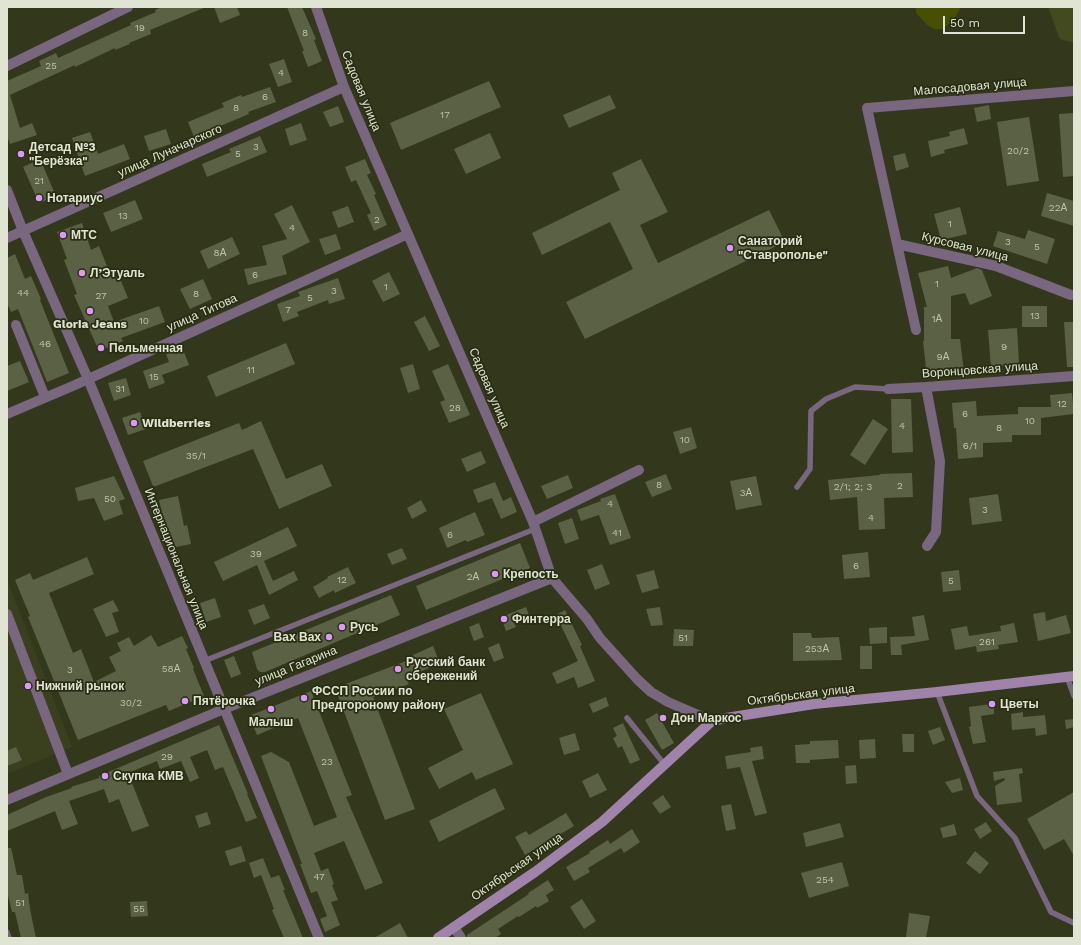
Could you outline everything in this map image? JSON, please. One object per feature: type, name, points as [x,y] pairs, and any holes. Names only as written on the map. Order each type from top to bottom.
[{"type":"main road","name":"Октябрьская улица","points":[[438,938],[535,872],[602,822],[712,721],[814,704],[937,692],[1070,676]]},
{"type":"street","points":[[7,66],[128,7]]},
{"type":"street","name":"Садовая улица","points":[[316,7],[344,87],[534,526],[552,578],[611,650],[651,692],[668,702],[712,721]]},
{"type":"street","name":"улица Луначарского","points":[[7,238],[344,87]]},
{"type":"street","name":"Малосадовая улица","points":[[897,244],[867,108],[1074,91]]},
{"type":"street","name":"Интернациональная улица","points":[[7,190],[23,231],[88,379],[319,938]]},
{"type":"street","name":"улица Титова","points":[[7,414],[88,379],[408,234]]},
{"type":"street","points":[[897,244],[916,330]]},
{"type":"street","name":"Курсовая улица","points":[[897,244],[996,266],[1073,296]]},
{"type":"street","points":[[16,324],[45,397]]},
{"type":"street","name":"Воронцовская улица","points":[[888,389],[1074,376]]},
{"type":"street","points":[[926,387],[940,461],[936,532],[927,546]]},
{"type":"street","points":[[534,526],[639,470]]},
{"type":"street","name":"улица Гагарина","points":[[7,800],[224,709],[552,578]]},
{"type":"street","points":[[7,614],[68,774]]},
{"type":"street","points":[[454,926],[461,938]]},
{"type":"lane","points":[[797,486],[810,469],[811,411],[826,399],[855,387],[888,389]]},
{"type":"lane","points":[[204,661],[534,526]]},
{"type":"lane","points":[[1070,676],[1074,696]]},
{"type":"lane","points":[[937,692],[977,796],[1015,838],[1051,912],[1074,923]]},
{"type":"lane","points":[[627,718],[665,765]]},
{"type":"lane","points":[[7,932],[9,938]]},
{"type":"shaded area","points":[[916,7],[961,7],[953,21],[942,29],[935,29],[927,25],[916,13]]},
{"type":"shaded area","points":[[1048,7],[1074,7],[1074,43],[1060,39]]},
{"type":"shaded area","name":"Нижний рынок","points":[[7,580],[72,747],[7,774]]},
{"type":"building","points":[[162,7],[206,7],[150,30],[151,34],[129,43],[130,44],[115,50],[115,48],[75,67],[75,65],[10,95],[20,128],[32,123],[37,135],[10,144],[7,136],[7,81],[41,66],[39,61],[56,53],[58,58],[131,25],[130,23],[156,12],[155,10]]},
{"type":"building","points":[[214,7],[237,7],[240,15],[220,23]]},
{"type":"building","points":[[287,7],[302,7],[316,39],[314,40],[322,61],[308,67],[302,51],[304,51]]},
{"type":"building","points":[[284,59],[292,82],[278,87],[269,64]]},
{"type":"building","points":[[489,81],[501,107],[401,150],[390,123]]},
{"type":"building","points":[[270,87],[276,102],[248,112],[249,114],[194,137],[188,122],[224,107],[222,103],[241,95],[242,97]]},
{"type":"building","points":[[610,95],[616,108],[569,128],[563,115]]},
{"type":"building","points":[[989,105],[991,119],[977,122],[974,108]]},
{"type":"building","points":[[338,106],[344,122],[330,127],[323,112]]},
{"type":"building","points":[[1074,113],[1074,176],[1063,177],[1059,114]]},
{"type":"building","points":[[1029,117],[1039,181],[1007,186],[997,122]]},
{"type":"building","points":[[301,123],[307,140],[290,146],[285,129]]},
{"type":"building","points":[[964,128],[968,144],[944,150],[945,153],[931,157],[928,141],[950,136],[949,132]]},
{"type":"building","points":[[166,129],[171,144],[149,151],[144,136]]},
{"type":"building","points":[[90,132],[98,154],[124,144],[130,159],[85,176],[72,138]]},
{"type":"building","points":[[490,133],[501,158],[466,174],[454,149]]},
{"type":"building","points":[[260,136],[267,152],[207,177],[202,164],[231,152],[229,149]]},
{"type":"building","points":[[905,153],[909,167],[896,171],[893,156]]},
{"type":"building","points":[[40,159],[56,196],[39,203],[23,167]]},
{"type":"building","points":[[365,159],[371,173],[367,175],[376,194],[374,195],[387,225],[374,231],[367,215],[371,213],[356,180],[351,182],[345,167]]},
{"type":"building","name":"Санаторий \"Ставрополье\"","points":[[641,159],[668,212],[640,225],[658,263],[769,210],[785,242],[585,339],[566,302],[633,269],[610,222],[542,255],[532,233],[620,190],[612,173]]},
{"type":"building","points":[[1047,193],[1074,201],[1074,226],[1041,216]]},
{"type":"building","points":[[135,200],[143,219],[111,232],[103,213]]},
{"type":"building","points":[[292,205],[310,242],[282,256],[287,274],[248,285],[244,269],[267,265],[262,246],[287,239],[274,214]]},
{"type":"building","points":[[348,206],[354,222],[338,228],[332,212]]},
{"type":"building","points":[[960,207],[967,234],[941,240],[934,214]]},
{"type":"building","points":[[82,223],[91,250],[99,246],[112,279],[119,276],[128,298],[108,306],[114,322],[159,306],[165,322],[121,338],[123,341],[99,351],[74,295],[77,294],[64,260],[67,259],[57,232]]},
{"type":"building","points":[[1028,230],[1055,239],[1047,264],[993,246],[998,231],[1025,239]]},
{"type":"building","points":[[336,234],[341,249],[325,255],[319,239]]},
{"type":"building","points":[[232,237],[240,254],[208,269],[200,251]]},
{"type":"building","points":[[15,254],[25,279],[31,276],[69,373],[47,382],[18,309],[11,312],[7,303],[7,258]]},
{"type":"building","points":[[948,266],[951,278],[977,268],[982,270],[992,296],[970,305],[965,293],[951,296],[951,339],[960,339],[964,372],[927,377],[923,341],[924,307],[927,307],[918,273]]},
{"type":"building","points":[[389,272],[400,294],[383,302],[372,281]]},
{"type":"building","points":[[338,278],[345,299],[329,304],[328,300],[297,312],[299,316],[283,322],[277,304],[300,296],[298,292]]},
{"type":"building","points":[[203,279],[212,299],[190,309],[180,289]]},
{"type":"building","points":[[1022,306],[1047,306],[1047,327],[1022,327]]},
{"type":"building","points":[[425,316],[440,346],[429,351],[414,322]]},
{"type":"building","points":[[1064,322],[1074,322],[1074,367],[1067,367]]},
{"type":"building","points":[[1017,328],[1019,364],[991,367],[988,330]]},
{"type":"building","points":[[286,343],[295,364],[216,397],[207,376]]},
{"type":"building","points":[[182,347],[189,365],[162,375],[165,383],[149,389],[143,371],[169,362],[166,354]]},
{"type":"building","points":[[20,361],[29,382],[7,391],[7,366]]},
{"type":"building","points":[[413,364],[420,389],[408,393],[400,368]]},
{"type":"building","points":[[448,364],[470,415],[449,423],[440,402],[445,400],[432,371]]},
{"type":"building","points":[[126,378],[131,395],[114,401],[108,383]]},
{"type":"building","points":[[1072,393],[1074,414],[1041,418],[1041,435],[1012,435],[1012,442],[983,443],[983,457],[958,459],[956,428],[954,428],[952,403],[976,401],[977,416],[1018,414],[1018,407],[1051,407],[1050,395]]},
{"type":"building","points":[[891,399],[911,399],[913,452],[892,453]]},
{"type":"building","name":"Wildberries","points":[[140,412],[146,429],[128,435],[122,418]]},
{"type":"building","points":[[873,419],[888,429],[865,465],[850,455]]},
{"type":"building","points":[[261,421],[286,479],[322,464],[332,486],[279,509],[253,449],[153,486],[143,461],[239,423],[242,430]]},
{"type":"building","points":[[691,427],[697,448],[680,454],[673,432]]},
{"type":"building","points":[[481,451],[486,463],[467,472],[461,459]]},
{"type":"building","points":[[912,473],[913,497],[884,498],[885,529],[859,530],[857,497],[830,500],[828,480],[880,475],[879,474]]},
{"type":"building","points":[[666,474],[672,489],[652,497],[645,482]]},
{"type":"building","points":[[568,475],[573,488],[547,499],[541,486]]},
{"type":"building","points":[[114,476],[125,499],[119,501],[123,514],[104,521],[94,498],[78,501],[75,488]]},
{"type":"building","points":[[756,476],[762,505],[736,510],[730,481]]},
{"type":"building","points":[[495,482],[503,501],[511,497],[517,512],[501,519],[492,498],[478,503],[473,490]]},
{"type":"building","points":[[615,494],[631,538],[610,545],[599,515],[581,521],[577,510],[601,501],[600,499]]},
{"type":"building","points":[[998,494],[1002,521],[972,525],[969,498]]},
{"type":"building","points":[[178,496],[184,526],[187,525],[191,544],[171,548],[159,500]]},
{"type":"building","points":[[421,500],[427,511],[412,519],[407,508]]},
{"type":"building","points":[[475,512],[485,535],[467,542],[466,540],[447,548],[439,528]]},
{"type":"building","points":[[572,518],[579,539],[565,544],[558,523]]},
{"type":"building","points":[[288,527],[297,546],[264,561],[273,581],[294,571],[298,580],[269,595],[257,565],[223,581],[214,562]]},
{"type":"building","points":[[520,543],[530,568],[426,610],[416,586]]},
{"type":"building","points":[[402,548],[407,559],[392,565],[387,554]]},
{"type":"building","points":[[868,552],[870,577],[844,579],[842,555]]},
{"type":"building","points":[[87,557],[94,574],[49,593],[73,653],[81,649],[94,682],[116,671],[109,657],[121,651],[117,643],[129,637],[134,646],[151,635],[158,647],[182,636],[188,648],[186,649],[204,696],[169,711],[166,705],[78,740],[28,617],[30,616],[15,580],[30,573],[33,580]]},
{"type":"building","points":[[602,564],[610,584],[595,590],[587,570]]},
{"type":"building","points":[[348,567],[356,583],[335,593],[334,590],[319,598],[313,587],[328,578],[327,577]]},
{"type":"building","points":[[654,570],[659,588],[642,593],[636,575]]},
{"type":"building","points":[[959,570],[961,590],[943,592],[941,572]]},
{"type":"building","name":"Русь","points":[[391,595],[400,615],[265,672],[260,672],[257,669],[252,652]]},
{"type":"building","points":[[215,598],[221,617],[206,622],[200,603]]},
{"type":"building","points":[[113,600],[119,611],[112,613],[119,632],[106,637],[93,609]]},
{"type":"building","points":[[264,604],[270,618],[254,625],[248,610]]},
{"type":"building","points":[[526,607],[530,618],[514,623],[516,627],[506,631],[501,617]]},
{"type":"building","points":[[660,607],[663,625],[651,626],[646,609]]},
{"type":"building","points":[[565,610],[582,645],[580,646],[595,681],[578,688],[574,677],[557,684],[552,673],[578,661],[556,615]]},
{"type":"building","points":[[1045,612],[1046,621],[1066,615],[1071,633],[1038,641],[1033,614]]},
{"type":"building","points":[[924,615],[929,640],[901,645],[902,655],[891,655],[890,637],[915,636],[912,617]]},
{"type":"building","points":[[479,623],[484,637],[474,641],[469,627]]},
{"type":"building","points":[[1014,623],[1018,642],[998,645],[999,649],[977,652],[976,646],[955,650],[951,629],[967,626],[969,636],[1001,631],[1000,626]]},
{"type":"building","points":[[887,627],[887,643],[870,644],[869,628]]},
{"type":"building","points":[[674,629],[694,630],[693,646],[673,646]]},
{"type":"building","points":[[793,633],[811,633],[812,638],[839,637],[842,660],[793,661]]},
{"type":"building","points":[[499,643],[504,658],[494,662],[488,648]]},
{"type":"building","points":[[433,646],[440,663],[406,678],[409,684],[373,697],[415,809],[385,820],[335,688],[414,658],[413,655]]},
{"type":"building","points":[[860,646],[872,646],[872,669],[860,669]]},
{"type":"building","points":[[234,656],[241,674],[231,678],[224,660]]},
{"type":"building","points":[[311,691],[352,795],[346,797],[383,883],[365,890],[344,841],[314,853],[321,871],[328,868],[334,884],[332,885],[338,900],[331,902],[340,925],[325,932],[320,919],[327,916],[317,891],[311,893],[300,864],[302,864],[261,756],[271,752],[289,762],[314,826],[337,817],[298,718],[257,735],[249,716]]},
{"type":"building","points":[[481,693],[513,764],[476,780],[472,772],[439,789],[428,768],[463,750],[444,709]]},
{"type":"building","points":[[606,697],[609,706],[593,713],[589,704]]},
{"type":"building","points":[[991,704],[994,706],[994,714],[981,716],[986,742],[973,744],[969,727],[971,726],[969,707]]},
{"type":"building","points":[[1023,712],[1023,717],[1045,715],[1047,734],[1036,736],[1035,728],[1012,730],[1011,714]]},
{"type":"building","points":[[657,713],[674,743],[662,750],[645,720]]},
{"type":"building","points":[[1074,719],[1074,727],[1066,729],[1065,720]]},
{"type":"building","points":[[623,723],[640,760],[630,764],[622,746],[618,748],[613,738],[617,736],[613,728]]},
{"type":"building","points":[[219,725],[257,818],[246,822],[223,767],[215,770],[207,750],[190,757],[199,778],[190,782],[181,761],[160,769],[157,761],[128,773],[149,826],[132,832],[119,799],[109,803],[104,789],[69,801],[78,824],[62,830],[55,811],[7,831],[7,815],[46,797],[99,778],[99,776]]},
{"type":"building","points":[[940,727],[945,740],[933,745],[928,731]]},
{"type":"building","points":[[575,733],[580,750],[564,755],[559,738]]},
{"type":"building","points":[[902,734],[914,734],[914,752],[903,752]]},
{"type":"building","points":[[875,739],[876,758],[860,759],[859,740]]},
{"type":"building","points":[[838,740],[839,758],[810,760],[810,763],[796,763],[795,745],[810,744],[810,741]]},
{"type":"building","points":[[762,746],[764,759],[752,761],[767,813],[755,816],[740,767],[727,769],[725,756],[751,752],[750,748]]},
{"type":"building","points":[[16,747],[22,760],[7,766],[7,751]]},
{"type":"building","points":[[856,765],[857,783],[846,784],[845,766]]},
{"type":"building","points":[[1022,768],[1023,773],[1019,774],[1022,802],[997,805],[995,786],[1005,780],[1004,778],[994,781],[993,772]]},
{"type":"building","points":[[598,773],[607,790],[590,798],[582,781]]},
{"type":"building","points":[[960,778],[963,790],[952,793],[945,782]]},
{"type":"building","points":[[495,788],[505,809],[439,842],[429,821]]},
{"type":"building","points":[[1074,792],[1074,856],[1064,839],[1044,850],[1027,819]]},
{"type":"building","points":[[663,795],[671,807],[660,814],[652,803]]},
{"type":"building","points":[[731,804],[736,829],[726,831],[721,806]]},
{"type":"building","points":[[207,812],[211,824],[199,828],[195,816]]},
{"type":"building","points":[[566,813],[574,826],[525,855],[515,837],[526,831],[529,835]]},
{"type":"building","points":[[986,822],[992,831],[980,839],[974,829]]},
{"type":"building","points":[[840,823],[844,837],[806,847],[803,833]]},
{"type":"building","points":[[954,824],[957,835],[943,838],[940,828]]},
{"type":"building","points":[[632,829],[640,842],[624,853],[621,848],[588,868],[590,872],[574,881],[566,867],[590,853],[589,852],[608,840],[610,844]]},
{"type":"building","points":[[241,846],[246,861],[230,866],[225,851]]},
{"type":"building","points":[[7,848],[11,848],[17,875],[22,875],[25,894],[28,893],[36,938],[21,938],[15,912],[12,912],[7,891]]},
{"type":"building","points":[[975,851],[989,863],[980,874],[966,863]]},
{"type":"building","points":[[263,858],[271,878],[279,875],[285,890],[283,890],[303,938],[284,938],[272,910],[274,909],[261,875],[254,878],[249,863]]},
{"type":"building","points":[[842,862],[849,886],[809,898],[801,873]]},
{"type":"building","points":[[548,880],[554,890],[546,895],[549,901],[537,908],[536,906],[498,929],[501,934],[495,938],[467,938],[467,935]]},
{"type":"building","points":[[582,899],[596,921],[584,929],[570,907]]},
{"type":"building","points":[[147,901],[148,916],[131,917],[130,902]]},
{"type":"building","points":[[909,913],[930,916],[926,938],[906,937]]},
{"type":"building","points":[[400,923],[408,938],[374,938]]},
{"type":"place","name":"Детсад №3 \"Берёзка\"","points":[[21,154]]},
{"type":"place","name":"Нотариус","points":[[39,198]]},
{"type":"place","name":"МТС","points":[[63,235]]},
{"type":"place","name":"Санаторий \"Ставрополье\"","points":[[730,248]]},
{"type":"place","name":"Л’Этуаль","points":[[82,273]]},
{"type":"place","name":"Gloria Jeans","points":[[90,311]]},
{"type":"place","name":"Пельменная","points":[[101,348]]},
{"type":"place","name":"Wildberries","points":[[134,423]]},
{"type":"place","name":"Крепость","points":[[495,574]]},
{"type":"place","name":"Финтерра","points":[[504,619]]},
{"type":"place","name":"Русь","points":[[342,627]]},
{"type":"place","name":"Вах Вах","points":[[329,637]]},
{"type":"place","name":"Русский банк сбережений","points":[[398,669]]},
{"type":"place","name":"Нижний рынок","points":[[28,686]]},
{"type":"place","name":"ФССП России по Предгороному району","points":[[304,698]]},
{"type":"place","name":"Пятёрочка","points":[[185,701]]},
{"type":"place","name":"Цветы","points":[[992,704]]},
{"type":"place","name":"Малыш","points":[[271,709]]},
{"type":"place","name":"Дон Маркос","points":[[663,718]]},
{"type":"place","name":"Скупка КМВ","points":[[105,776]]}]
